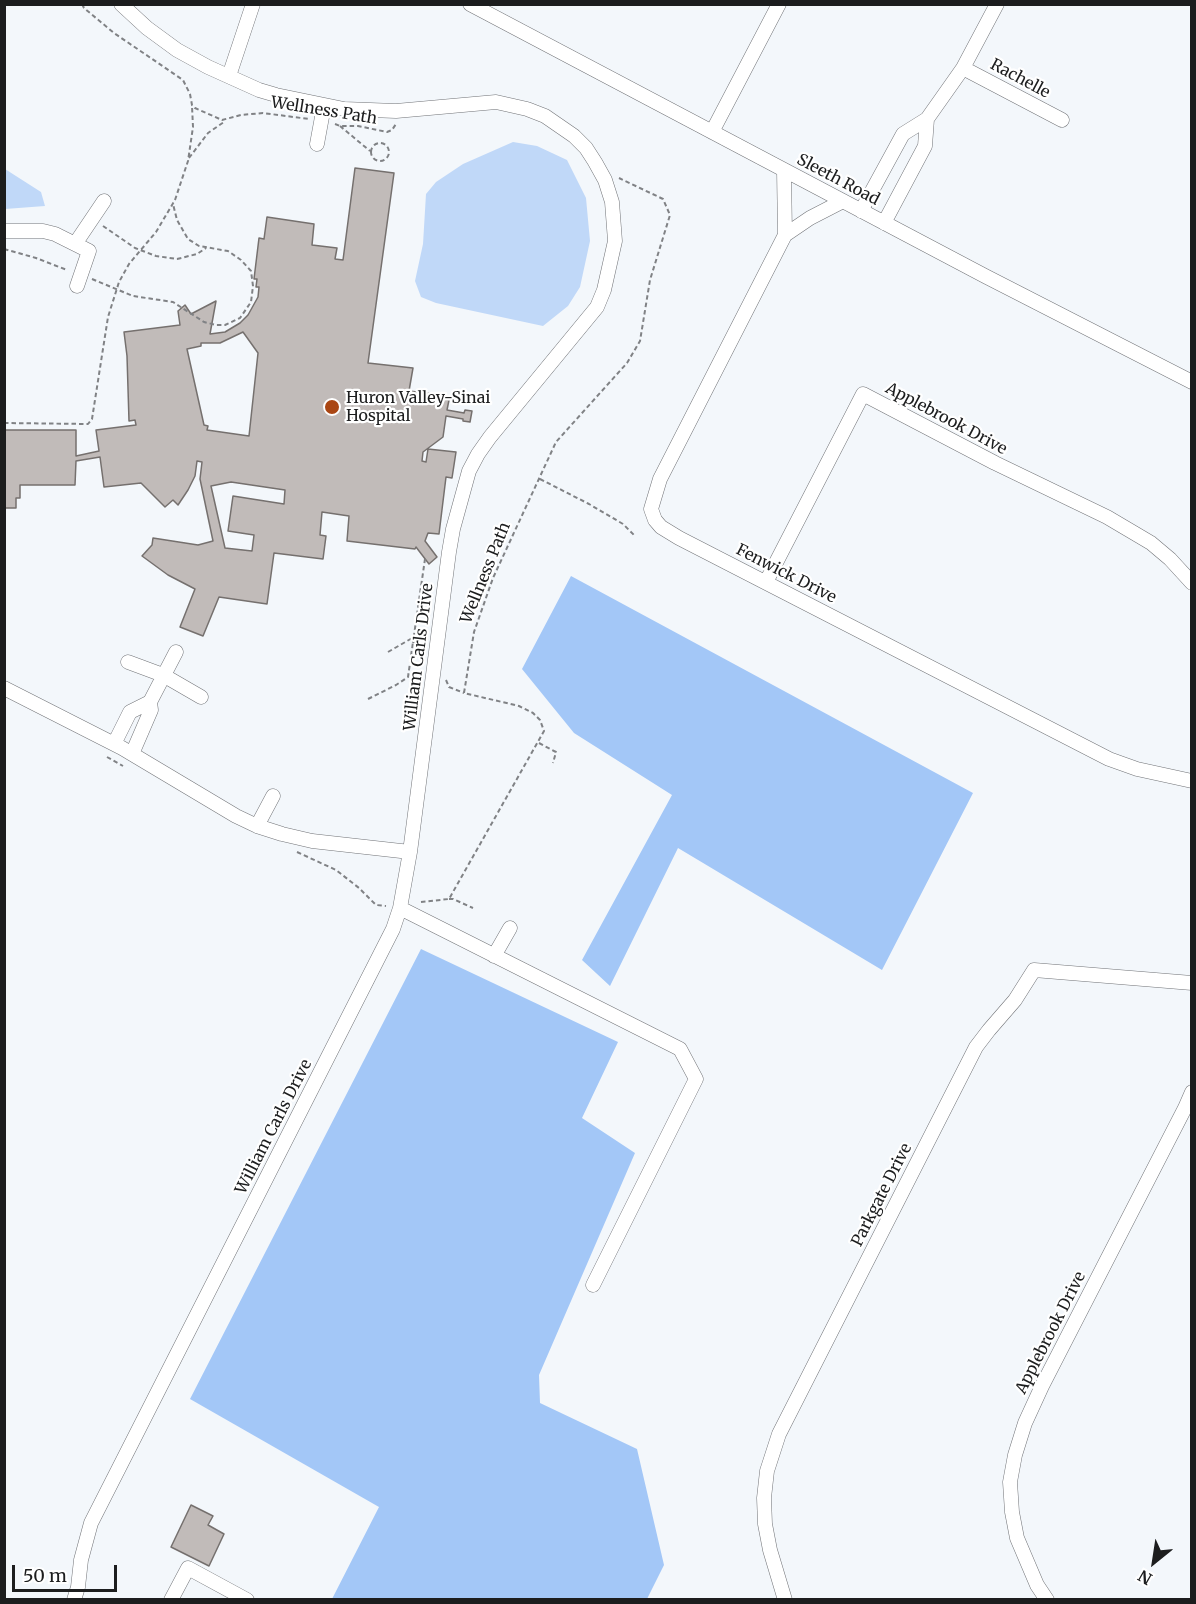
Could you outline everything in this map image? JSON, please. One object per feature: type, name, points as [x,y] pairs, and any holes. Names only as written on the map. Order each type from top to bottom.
[{"type":"street","name":"William Carls Drive","points":[[74,1599],[91,1523],[393,929],[400,907],[410,852],[453,529],[467,477],[478,454],[490,437],[597,308],[604,290],[615,241],[615,220],[605,180],[586,148],[574,136],[545,116],[496,102],[396,111],[344,109],[323,113],[259,90],[177,50],[147,28],[121,4]]},
{"type":"street","points":[[230,76],[253,4]]},
{"type":"street","name":"Sleeth Road","points":[[470,4],[1191,382]]},
{"type":"street","points":[[712,132],[780,4]]},
{"type":"street","points":[[861,211],[903,134],[927,119],[963,68],[997,4]]},
{"type":"street","name":"Rachelle","points":[[963,68],[1062,120]]},
{"type":"street","points":[[317,144],[323,113]]},
{"type":"street","points":[[884,223],[925,146],[927,119]]},
{"type":"street","name":"Fenwick Drive","points":[[783,170],[785,236]]},
{"type":"street","points":[[75,279],[82,247],[104,201]]},
{"type":"street","name":"Fenwick Drive","points":[[843,201],[810,218],[785,236],[660,479],[651,509],[661,527],[1109,759],[1137,769],[1191,781]]},
{"type":"street","points":[[4,231],[43,231],[82,247]]},
{"type":"street","name":"Applebrook Drive","points":[[766,582],[863,394],[995,463],[1107,517],[1151,543],[1170,559],[1191,583]]},
{"type":"street","points":[[132,754],[151,710],[150,702],[176,652]]},
{"type":"street","points":[[128,662],[164,675],[201,698]]},
{"type":"street","points":[[4,688],[114,744],[257,826],[312,841],[410,852]]},
{"type":"street","points":[[114,744],[130,712],[150,702]]},
{"type":"street","points":[[257,826],[273,796]]},
{"type":"street","points":[[400,907],[680,1049],[696,1079],[593,1285]]},
{"type":"street","points":[[494,956],[510,928]]},
{"type":"street","name":"Parkgate Drive","points":[[785,1599],[770,1550],[765,1524],[764,1498],[767,1471],[779,1434],[976,1047],[1015,1000],[1034,969],[1191,983]]},
{"type":"street","name":"Applebrook Drive","points":[[1047,1599],[1037,1585],[1017,1538],[1010,1482],[1015,1455],[1025,1423],[1042,1386],[1191,1092]]},
{"type":"street","points":[[171,1599],[188,1568],[247,1599]]},
{"type":"path","points":[[4,423],[88,424],[92,419],[108,317],[117,290],[129,264],[156,232],[173,204],[188,161],[193,127],[192,105],[190,94],[183,80],[114,33],[82,4]]},
{"type":"path","points":[[192,105],[226,120]]},
{"type":"path","name":"Wellness Path","points":[[188,161],[208,133],[226,120],[241,115],[323,113],[340,126],[358,126],[387,132],[392,130],[399,120]]},
{"type":"path","points":[[340,126],[371,152],[373,158],[378,161],[387,159],[389,153],[386,145],[380,143],[375,145],[371,152]]},
{"type":"path","name":"Wellness Path","points":[[539,742],[544,726],[533,713],[519,706],[464,693],[474,632],[493,578],[556,442],[627,363],[640,341],[650,280],[670,216],[663,199],[612,175]]},
{"type":"path","points":[[4,249],[75,279],[134,296],[173,302],[204,322],[225,325],[240,318],[251,302],[251,271],[228,251],[207,248],[188,239],[177,220],[173,204]]},
{"type":"path","points":[[103,226],[140,250],[177,259],[197,254],[207,248]]},
{"type":"path","points":[[539,478],[623,524],[635,536]]},
{"type":"path","points":[[388,652],[414,637]]},
{"type":"path","points":[[368,699],[396,686],[408,676],[413,642]]},
{"type":"path","points":[[449,899],[539,742],[555,752],[553,763]]},
{"type":"path","points":[[107,758],[129,768]]},
{"type":"path","points":[[294,851],[336,870],[376,905],[400,907],[453,899],[473,908]]},
{"type":"shaded area","points":[[513,142],[537,146],[567,160],[586,198],[590,241],[580,287],[568,306],[543,326],[436,303],[421,297],[415,281],[423,244],[426,194],[436,182],[463,164]]},
{"type":"shaded area","points":[[5,169],[41,192],[45,206],[5,209]]},
{"type":"shaded area","points":[[571,576],[973,793],[882,970],[678,848],[610,986],[582,960],[672,795],[574,733],[522,669]]},
{"type":"shaded area","points":[[421,949],[618,1042],[582,1118],[635,1153],[539,1375],[540,1403],[637,1449],[664,1565],[647,1599],[332,1599],[379,1507],[190,1399]]},
{"type":"building","points":[[355,168],[394,173],[368,363],[413,368],[409,391],[434,394],[434,398],[449,400],[447,410],[464,413],[465,410],[472,411],[470,422],[446,416],[443,437],[423,452],[422,461],[426,462],[428,449],[456,452],[452,478],[446,477],[439,534],[428,533],[425,541],[437,557],[429,564],[416,547],[415,549],[347,541],[349,516],[322,512],[320,535],[326,536],[323,559],[274,553],[267,604],[219,597],[203,636],[180,627],[195,589],[168,575],[142,556],[152,545],[153,538],[198,545],[213,541],[200,479],[202,462],[197,461],[195,476],[178,505],[173,500],[165,507],[141,483],[104,487],[100,457],[76,461],[75,485],[20,485],[20,498],[16,498],[16,508],[5,508],[4,430],[76,430],[76,456],[99,451],[96,430],[136,425],[135,420],[129,421],[124,332],[180,325],[178,311],[185,305],[191,314],[216,301],[210,334],[225,332],[240,323],[248,315],[258,297],[259,287],[256,287],[257,279],[254,279],[259,238],[264,239],[267,217],[314,224],[312,245],[337,248],[335,259],[343,260]],"holes":[[[243,332],[258,353],[249,436],[207,430],[208,426],[204,425],[187,349],[201,346],[201,343],[220,343]],[[231,482],[285,490],[284,504],[233,496],[228,531],[254,535],[252,551],[225,548],[211,486]]]},
{"type":"building","points":[[191,1505],[213,1516],[208,1525],[224,1534],[209,1566],[171,1547]]},
{"type":"place","name":"Huron Valley-Sinai Hospital","points":[[332,407]]}]
